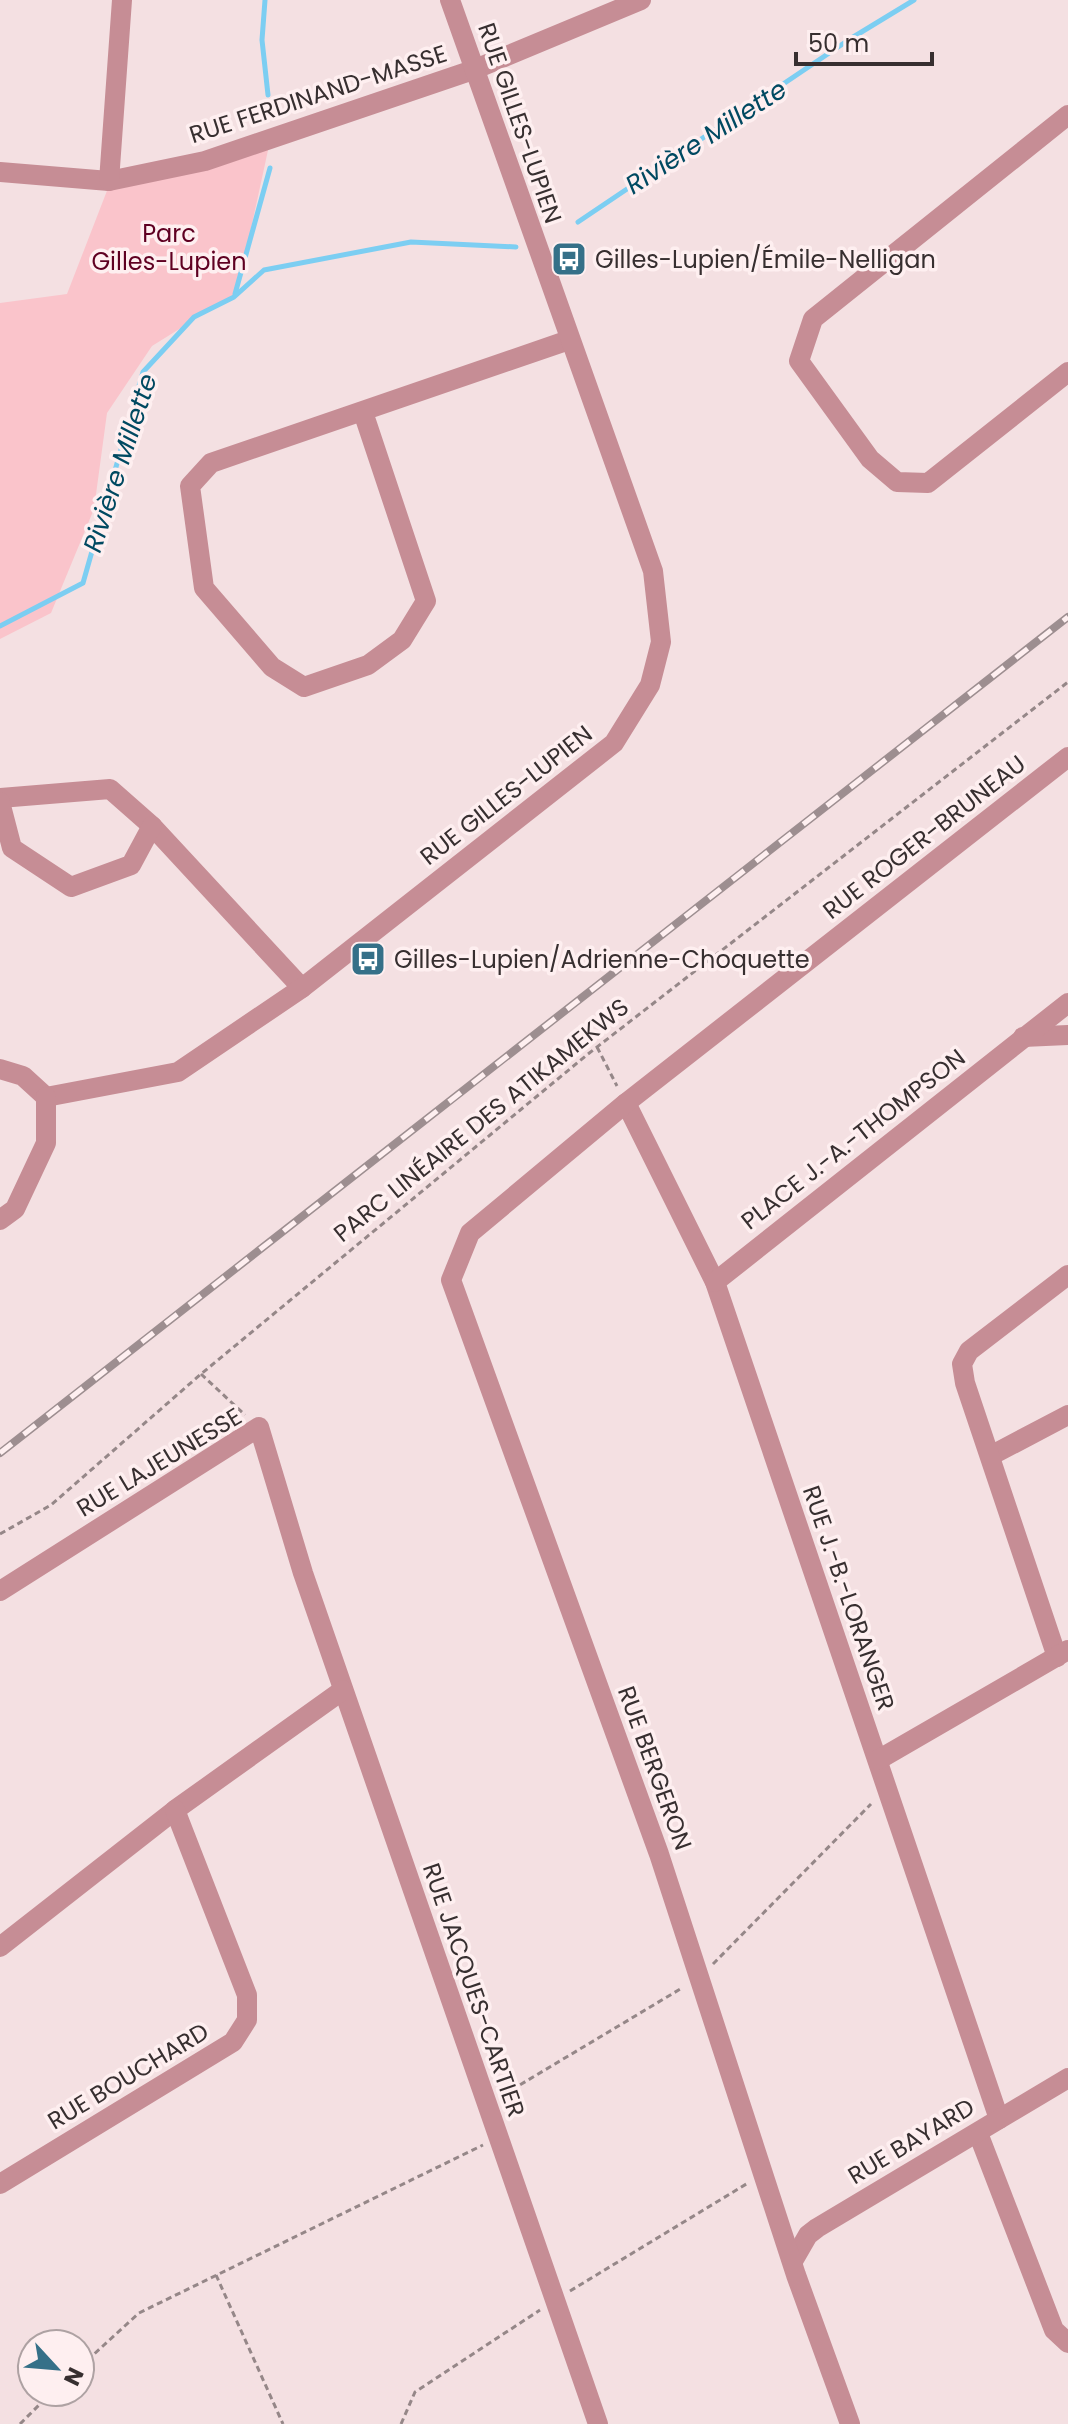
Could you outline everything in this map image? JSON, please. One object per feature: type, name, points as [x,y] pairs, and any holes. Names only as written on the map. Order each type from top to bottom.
[{"type":"street","points":[[109,181],[122,0]]},
{"type":"street","name":"RUE GILLES-LUPIEN","points":[[46,1097],[178,1072],[302,988],[614,743],[650,685],[661,642],[653,571],[450,0]]},
{"type":"street","name":"RUE FERDINAND-MASSE","points":[[0,172],[109,181],[205,161],[473,70],[641,0]]},
{"type":"street","points":[[1068,115],[813,319],[799,361],[870,459],[897,482],[928,483],[1068,372]]},
{"type":"street","points":[[363,412],[426,601],[402,640],[368,665],[304,687],[272,667],[204,588],[190,486],[211,463],[569,340]]},
{"type":"street","name":"RUE ROGER-BRUNEAU","points":[[550,1167],[626,1103],[1068,757]]},
{"type":"street","points":[[152,826],[131,865],[71,887],[12,848],[0,800],[110,789],[152,826],[302,988]]},
{"type":"street","name":"PLACE J.-A.-THOMPSON","points":[[715,1282],[1068,1003]]},
{"type":"street","points":[[1023,1037],[1068,1035]]},
{"type":"street","points":[[0,1069],[23,1076],[46,1097],[46,1143],[15,1209],[0,1220]]},
{"type":"street","name":"RUE J.-B.-LORANGER","points":[[626,1103],[715,1282],[999,2119]]},
{"type":"street","name":"RUE BERGERON","points":[[550,1167],[470,1233],[451,1280],[659,1854],[850,2424]]},
{"type":"street","points":[[878,1760],[1063,1653],[965,1383],[962,1364],[969,1351],[1068,1275]]},
{"type":"street","points":[[992,1455],[1068,1415]]},
{"type":"street","name":"RUE LAJEUNESSE","points":[[0,1591],[259,1427],[303,1573]]},
{"type":"street","name":"RUE JACQUES-CARTIER","points":[[303,1573],[598,2424]]},
{"type":"street","points":[[0,1947],[175,1810],[343,1690]]},
{"type":"street","name":"RUE BOUCHARD","points":[[0,2184],[233,2042],[247,2020],[247,1995],[175,1810]]},
{"type":"street","name":"RUE BAYARD","points":[[793,2261],[808,2235],[817,2228],[1068,2078]]},
{"type":"street","points":[[978,2133],[1054,2330],[1068,2343]]},
{"type":"path","name":"PARC LINÉAIRE DES ATIKAMEKWS","points":[[0,1534],[51,1505],[201,1374],[597,1047],[1068,682]]},
{"type":"path","points":[[597,1047],[626,1103]]},
{"type":"path","points":[[201,1374],[259,1427]]},
{"type":"path","points":[[96,2352],[139,2313],[497,2138]]},
{"type":"path","points":[[401,2424],[415,2392],[553,2301],[764,2173]]},
{"type":"path","points":[[216,2275],[283,2424]]},
{"type":"path","points":[[20,2424],[36,2408]]},
{"type":"green space","name":"Parc Gilles-Lupien","points":[[270,141],[237,293],[152,346],[107,413],[94,509],[51,613],[0,639],[0,303],[67,294],[110,183]]},
{"type":"waterway","points":[[265,0],[262,40],[268,95]]},
{"type":"waterway","name":"Rivière Millette","points":[[578,222],[850,39],[914,0]]},
{"type":"waterway","points":[[235,294],[270,168]]},
{"type":"waterway","name":"Rivière Millette","points":[[0,626],[83,583],[143,372],[194,317],[234,297],[264,270],[411,242],[516,247]]},
{"type":"railway","points":[[0,1453],[1068,617]]},
{"type":"place","name":"Gilles-Lupien/Émile-Nelligan","points":[[569,259]]},
{"type":"place","name":"Gilles-Lupien/Adrienne-Choquette","points":[[368,959]]}]
